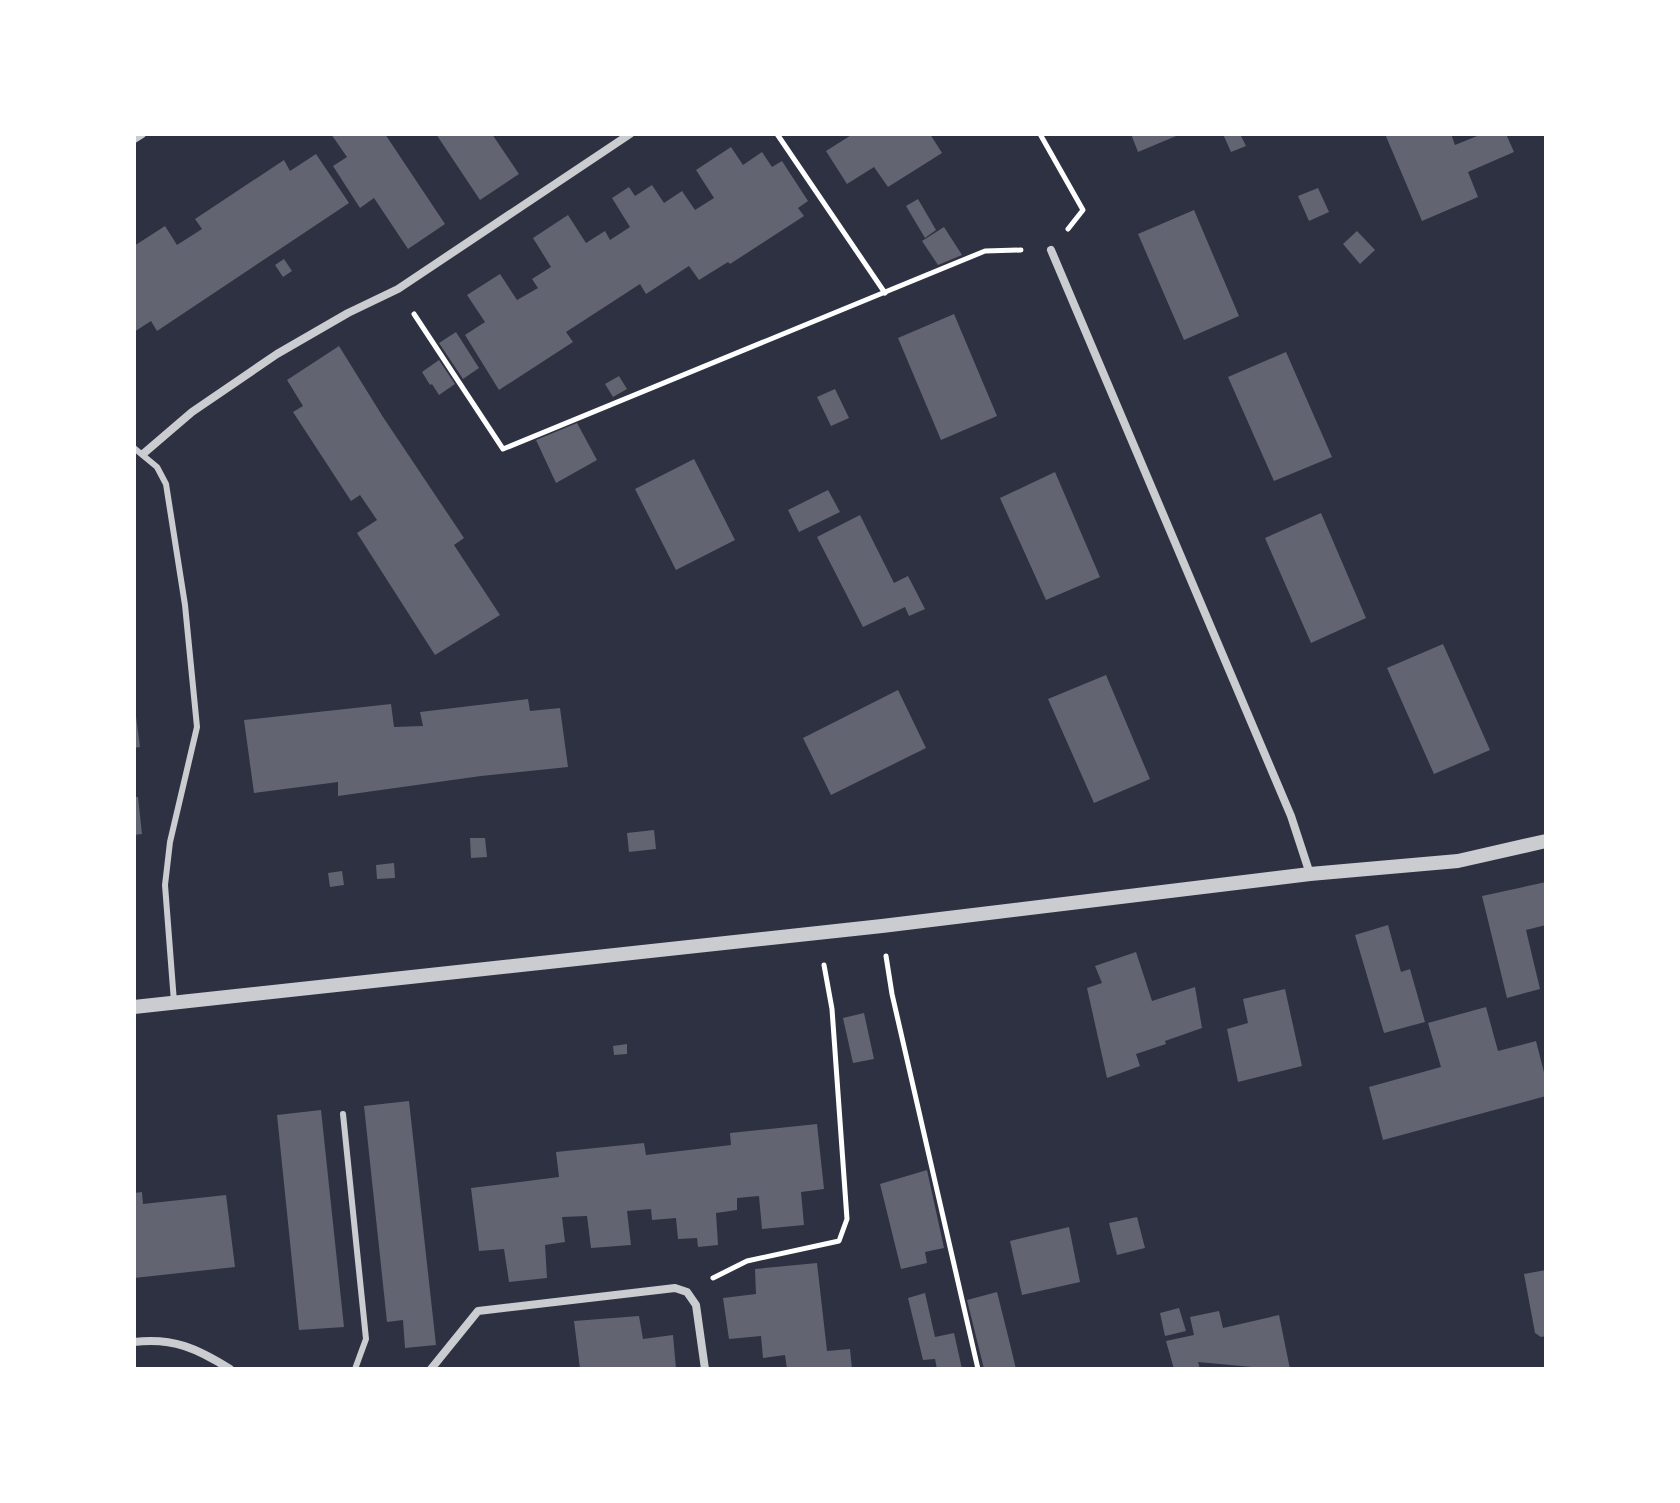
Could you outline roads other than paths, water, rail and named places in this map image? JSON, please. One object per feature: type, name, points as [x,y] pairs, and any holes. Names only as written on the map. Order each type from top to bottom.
[{"type":"street","points":[[134,139],[142,134]]},
{"type":"street","points":[[143,454],[192,412],[277,354],[348,313],[398,289],[630,134]]},
{"type":"street","points":[[1051,250],[1291,816],[1310,874]]},
{"type":"street","points":[[134,1007],[882,926],[1310,874],[1458,861],[1546,841]]},
{"type":"street","points":[[431,1369],[478,1311],[675,1288],[687,1292],[696,1305],[705,1369]]},
{"type":"street","points":[[134,1342],[176,1342],[204,1353],[230,1369]]},
{"type":"lane","points":[[134,448],[157,467],[166,484],[185,605],[197,727],[170,842],[165,885],[174,1003]]},
{"type":"lane","points":[[343,1114],[366,1339],[355,1369]]}]
